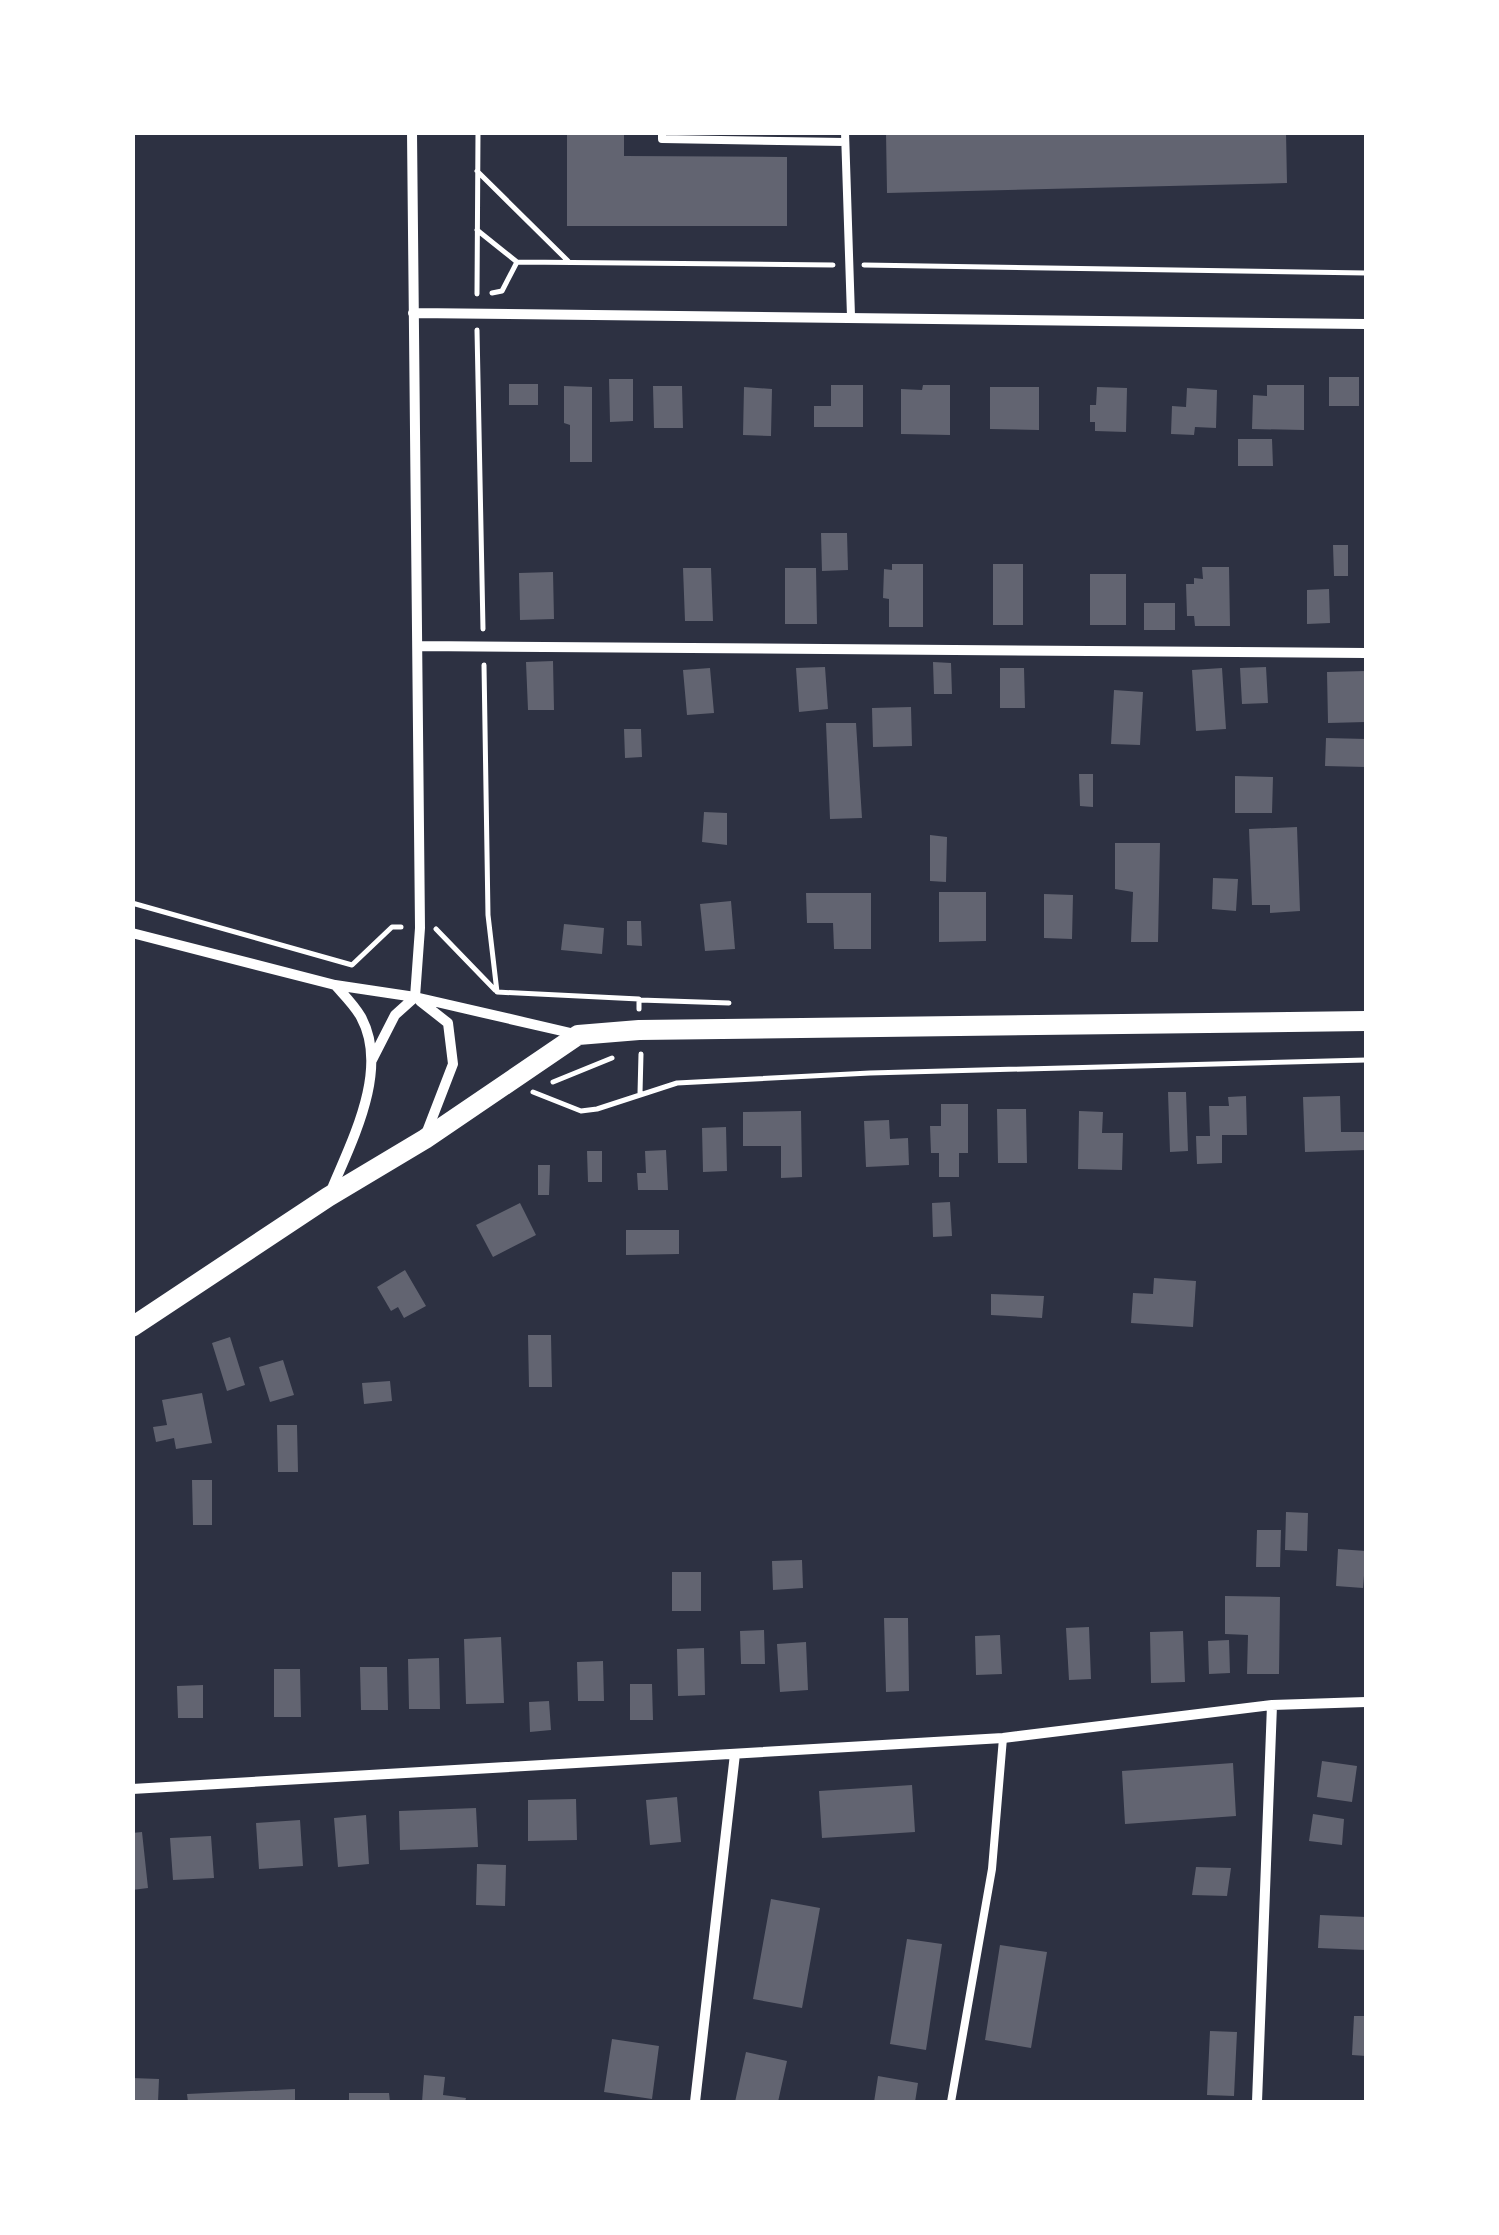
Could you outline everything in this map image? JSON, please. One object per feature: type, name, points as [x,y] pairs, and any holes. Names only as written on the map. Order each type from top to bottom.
[{"type":"main road","points":[[132,1328],[578,1035],[640,1040],[1366,1021]]},
{"type":"street","points":[[328,1197],[366,1096],[372,1060],[394,1015],[415,997],[420,928],[412,132]]},
{"type":"street","points":[[413,313],[1366,324]]},
{"type":"street","points":[[418,646],[1366,653]]},
{"type":"street","points":[[132,933],[336,985],[415,997],[578,1035]]},
{"type":"street","points":[[336,985],[362,1018],[372,1060]]},
{"type":"street","points":[[415,997],[448,1023],[453,1064],[424,1139]]},
{"type":"street","points":[[132,1789],[1002,1738],[1272,1705],[1366,1702]]},
{"type":"street","points":[[1256,2102],[1272,1705]]},
{"type":"street","points":[[695,2102],[735,1754]]},
{"type":"lane","points":[[662,132],[662,139],[846,137],[851,316]]},
{"type":"lane","points":[[951,2102],[992,1868],[1002,1738]]},
{"type":"path","points":[[478,132],[477,296],[502,291],[517,262]]},
{"type":"path","points":[[477,172],[570,263]]},
{"type":"path","points":[[477,230],[517,262],[1366,273]]},
{"type":"path","points":[[476,313],[488,915],[497,992],[638,1000],[640,1094]]},
{"type":"path","points":[[132,903],[352,965]]},
{"type":"path","points":[[523,1095],[608,1060],[640,1040]]},
{"type":"path","points":[[531,1092],[581,1111],[597,1110],[677,1083],[870,1072],[1366,1060]]},
{"type":"building","points":[[567,132],[624,132],[624,156],[787,157],[787,226],[567,226]]},
{"type":"building","points":[[886,132],[1286,132],[1287,183],[887,193]]},
{"type":"building","points":[[1329,377],[1359,377],[1359,406],[1329,406]]},
{"type":"building","points":[[609,379],[633,379],[633,421],[610,422]]},
{"type":"building","points":[[509,384],[538,384],[538,405],[509,405]]},
{"type":"building","points":[[831,385],[863,385],[863,427],[814,427],[814,406],[831,406]]},
{"type":"building","points":[[923,385],[950,385],[950,435],[901,434],[901,389],[922,390]]},
{"type":"building","points":[[1267,385],[1304,385],[1304,430],[1252,429],[1253,395],[1267,396]]},
{"type":"building","points":[[564,386],[592,387],[592,462],[570,462]]},
{"type":"building","points":[[653,386],[682,386],[683,428],[654,428]]},
{"type":"building","points":[[744,387],[772,389],[771,436],[743,435]]},
{"type":"building","points":[[990,387],[1039,387],[1039,430],[990,429]]},
{"type":"building","points":[[1097,387],[1127,388],[1126,432],[1095,431],[1095,422],[1090,422],[1090,405],[1096,405]]},
{"type":"building","points":[[1187,388],[1217,390],[1216,428],[1195,427],[1194,435],[1171,434],[1172,406],[1186,407]]},
{"type":"building","points":[[1238,439],[1272,439],[1273,466],[1238,466]]},
{"type":"building","points":[[821,533],[847,533],[848,570],[822,571]]},
{"type":"building","points":[[1333,545],[1348,545],[1348,576],[1334,576]]},
{"type":"building","points":[[892,564],[923,564],[923,627],[889,627],[889,599],[883,598],[884,569],[892,570]]},
{"type":"building","points":[[993,564],[1023,564],[1023,625],[993,625]]},
{"type":"building","points":[[1202,567],[1229,567],[1230,626],[1195,626],[1194,616],[1187,616],[1186,584],[1194,584],[1194,578],[1203,579]]},
{"type":"building","points":[[683,568],[711,568],[713,621],[685,621]]},
{"type":"building","points":[[785,568],[816,568],[817,624],[785,624]]},
{"type":"building","points":[[553,572],[554,619],[520,620],[519,573]]},
{"type":"building","points":[[1090,574],[1126,574],[1126,625],[1090,625]]},
{"type":"building","points":[[1329,589],[1330,623],[1307,624],[1307,590]]},
{"type":"building","points":[[1144,603],[1175,603],[1175,630],[1144,630]]},
{"type":"building","points":[[553,661],[554,710],[528,710],[526,662]]},
{"type":"building","points":[[933,662],[951,663],[952,694],[934,694]]},
{"type":"building","points":[[825,667],[828,709],[799,712],[796,668]]},
{"type":"building","points":[[1266,667],[1268,703],[1242,704],[1240,668]]},
{"type":"building","points":[[710,668],[714,713],[687,715],[683,670]]},
{"type":"building","points":[[1000,668],[1024,668],[1025,708],[1000,708]]},
{"type":"building","points":[[1222,668],[1226,729],[1196,731],[1192,670]]},
{"type":"building","points":[[1366,671],[1366,722],[1328,723],[1327,672]]},
{"type":"building","points":[[1114,690],[1143,692],[1140,745],[1111,744]]},
{"type":"building","points":[[911,707],[912,746],[873,747],[872,708]]},
{"type":"building","points":[[826,723],[856,723],[862,818],[830,819]]},
{"type":"building","points":[[624,729],[641,729],[642,757],[625,758]]},
{"type":"building","points":[[1326,738],[1366,739],[1366,767],[1325,766]]},
{"type":"building","points":[[1079,774],[1093,774],[1093,807],[1080,806]]},
{"type":"building","points":[[1235,776],[1273,777],[1272,813],[1235,813]]},
{"type":"building","points":[[704,812],[727,813],[727,845],[702,842]]},
{"type":"building","points":[[1297,827],[1300,911],[1270,913],[1270,905],[1252,905],[1249,829]]},
{"type":"building","points":[[930,835],[947,837],[946,882],[930,881]]},
{"type":"building","points":[[1115,843],[1160,843],[1158,942],[1131,942],[1133,892],[1115,889]]},
{"type":"building","points":[[1213,878],[1238,879],[1236,911],[1212,909]]},
{"type":"building","points":[[939,892],[986,892],[986,941],[939,942]]},
{"type":"building","points":[[806,893],[871,893],[871,949],[834,949],[833,923],[807,923]]},
{"type":"building","points":[[1044,894],[1073,895],[1072,939],[1044,938]]},
{"type":"building","points":[[731,901],[735,949],[705,951],[700,904]]},
{"type":"building","points":[[627,921],[641,921],[642,946],[627,945]]},
{"type":"building","points":[[564,924],[604,928],[602,954],[561,950]]},
{"type":"building","points":[[1168,1092],[1186,1092],[1188,1151],[1170,1152]]},
{"type":"building","points":[[1246,1096],[1247,1135],[1222,1135],[1222,1163],[1197,1164],[1196,1136],[1210,1136],[1209,1106],[1229,1106],[1228,1097]]},
{"type":"building","points":[[1340,1096],[1341,1132],[1366,1132],[1366,1150],[1305,1152],[1303,1097]]},
{"type":"building","points":[[941,1104],[968,1104],[968,1153],[959,1153],[959,1177],[939,1177],[939,1153],[931,1153],[930,1126],[941,1126]]},
{"type":"building","points":[[997,1109],[1026,1109],[1027,1163],[998,1163]]},
{"type":"building","points":[[801,1111],[802,1177],[781,1178],[781,1146],[743,1146],[743,1112]]},
{"type":"building","points":[[1079,1111],[1103,1112],[1102,1133],[1123,1133],[1122,1170],[1078,1169]]},
{"type":"building","points":[[889,1120],[890,1139],[908,1138],[909,1165],[866,1167],[864,1121]]},
{"type":"building","points":[[726,1127],[727,1171],[703,1172],[702,1128]]},
{"type":"building","points":[[666,1150],[668,1190],[638,1190],[637,1173],[646,1173],[645,1151]]},
{"type":"building","points":[[587,1151],[602,1151],[602,1182],[588,1182]]},
{"type":"building","points":[[538,1165],[550,1165],[549,1195],[538,1195]]},
{"type":"building","points":[[950,1202],[952,1236],[933,1237],[932,1203]]},
{"type":"building","points":[[520,1203],[536,1235],[493,1257],[476,1225]]},
{"type":"building","points":[[626,1230],[679,1230],[679,1254],[626,1255]]},
{"type":"building","points":[[405,1270],[426,1306],[404,1318],[398,1307],[391,1311],[377,1287]]},
{"type":"building","points":[[1154,1278],[1196,1281],[1193,1327],[1131,1323],[1133,1293],[1153,1294]]},
{"type":"building","points":[[991,1294],[1044,1296],[1042,1318],[991,1315]]},
{"type":"building","points":[[528,1335],[551,1335],[552,1387],[529,1387]]},
{"type":"building","points":[[230,1337],[245,1385],[227,1391],[212,1343]]},
{"type":"building","points":[[283,1360],[294,1395],[270,1402],[259,1367]]},
{"type":"building","points":[[390,1381],[392,1401],[364,1404],[362,1383]]},
{"type":"building","points":[[202,1393],[212,1443],[176,1449],[174,1438],[156,1442],[153,1427],[167,1425],[162,1400]]},
{"type":"building","points":[[277,1425],[297,1425],[298,1472],[278,1472]]},
{"type":"building","points":[[192,1480],[212,1480],[212,1525],[193,1525]]},
{"type":"building","points":[[1286,1512],[1308,1513],[1307,1551],[1285,1550]]},
{"type":"building","points":[[1257,1530],[1281,1530],[1280,1567],[1256,1567]]},
{"type":"building","points":[[1338,1549],[1366,1551],[1363,1588],[1336,1586]]},
{"type":"building","points":[[802,1560],[803,1588],[773,1590],[772,1561]]},
{"type":"building","points":[[672,1572],[701,1572],[701,1611],[672,1611]]},
{"type":"building","points":[[1225,1596],[1280,1597],[1279,1674],[1247,1674],[1248,1635],[1225,1634]]},
{"type":"building","points":[[884,1618],[908,1618],[909,1691],[886,1692]]},
{"type":"building","points":[[1089,1627],[1091,1679],[1069,1680],[1066,1628]]},
{"type":"building","points":[[764,1630],[765,1664],[741,1664],[740,1631]]},
{"type":"building","points":[[1183,1631],[1185,1682],[1151,1683],[1150,1632]]},
{"type":"building","points":[[1000,1635],[1002,1674],[976,1675],[975,1636]]},
{"type":"building","points":[[501,1637],[504,1703],[466,1704],[464,1639]]},
{"type":"building","points":[[1229,1640],[1230,1673],[1209,1674],[1208,1641]]},
{"type":"building","points":[[806,1642],[808,1690],[780,1692],[777,1644]]},
{"type":"building","points":[[704,1648],[705,1695],[678,1696],[677,1649]]},
{"type":"building","points":[[439,1658],[440,1709],[409,1709],[408,1659]]},
{"type":"building","points":[[603,1661],[604,1701],[578,1701],[577,1662]]},
{"type":"building","points":[[360,1667],[387,1667],[388,1710],[361,1710]]},
{"type":"building","points":[[274,1669],[300,1669],[301,1717],[274,1717]]},
{"type":"building","points":[[630,1684],[652,1684],[653,1720],[630,1720]]},
{"type":"building","points":[[203,1685],[203,1718],[178,1718],[177,1686]]},
{"type":"building","points":[[549,1701],[551,1730],[530,1732],[529,1702]]},
{"type":"building","points":[[1322,1761],[1357,1766],[1352,1802],[1317,1797]]},
{"type":"building","points":[[1233,1763],[1236,1816],[1125,1824],[1122,1771]]},
{"type":"building","points":[[912,1785],[915,1832],[822,1838],[819,1791]]},
{"type":"building","points":[[677,1797],[681,1842],[650,1845],[646,1800]]},
{"type":"building","points":[[576,1799],[577,1840],[528,1841],[528,1800]]},
{"type":"building","points":[[476,1808],[478,1847],[400,1850],[399,1811]]},
{"type":"building","points":[[1313,1814],[1344,1819],[1342,1845],[1309,1841]]},
{"type":"building","points":[[366,1815],[369,1864],[338,1867],[334,1818]]},
{"type":"building","points":[[300,1820],[303,1866],[259,1869],[256,1823]]},
{"type":"building","points":[[142,1832],[148,1888],[132,1890],[132,1833]]},
{"type":"building","points":[[211,1836],[214,1878],[173,1880],[170,1838]]},
{"type":"building","points":[[477,1864],[506,1865],[505,1906],[476,1905]]},
{"type":"building","points":[[1196,1867],[1231,1868],[1227,1896],[1192,1895]]},
{"type":"building","points":[[771,1899],[820,1908],[802,2008],[753,1999]]},
{"type":"building","points":[[1320,1915],[1366,1917],[1366,1950],[1318,1948]]},
{"type":"building","points":[[907,1939],[942,1944],[926,2050],[890,2044]]},
{"type":"building","points":[[1000,1945],[1047,1952],[1031,2048],[985,2040]]},
{"type":"building","points":[[1354,2016],[1366,2016],[1366,2056],[1352,2055]]},
{"type":"building","points":[[1210,2031],[1237,2032],[1234,2096],[1207,2095]]},
{"type":"building","points":[[612,2039],[659,2046],[652,2099],[604,2092]]},
{"type":"building","points":[[746,2052],[787,2061],[778,2102],[735,2102]]},
{"type":"building","points":[[424,2075],[445,2077],[443,2095],[466,2098],[465,2102],[422,2102]]},
{"type":"building","points":[[878,2076],[918,2083],[915,2102],[874,2102]]},
{"type":"building","points":[[132,2078],[159,2079],[158,2102],[132,2102]]},
{"type":"building","points":[[295,2089],[295,2102],[188,2102],[187,2094]]},
{"type":"building","points":[[349,2093],[389,2093],[390,2102],[349,2102]]}]
